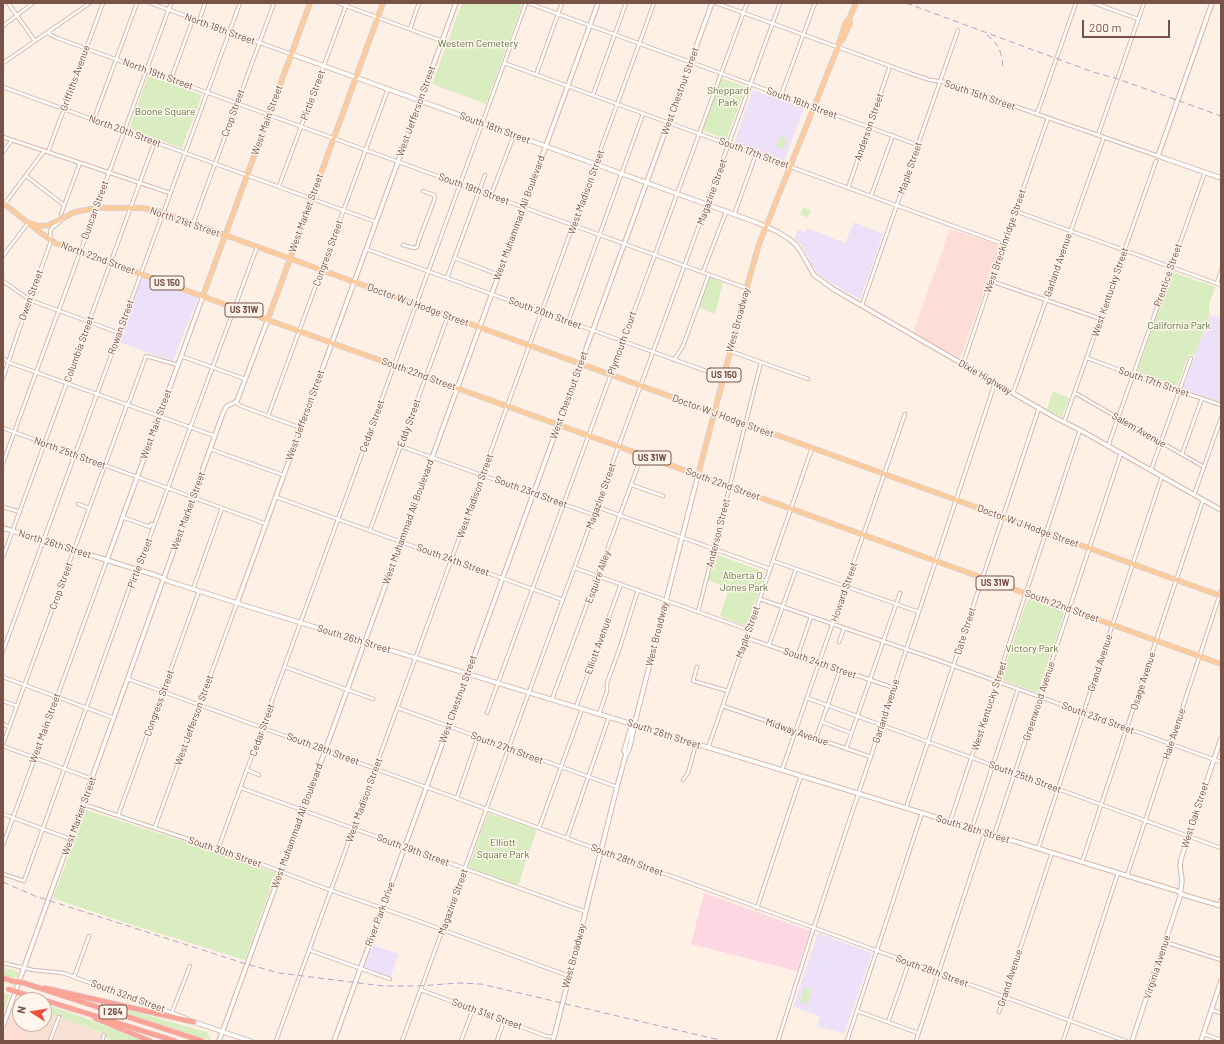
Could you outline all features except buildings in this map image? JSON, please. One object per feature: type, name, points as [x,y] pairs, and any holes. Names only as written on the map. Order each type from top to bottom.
[{"type":"highway","name":"I 264","points":[[3,978],[24,983],[202,1041]]},
{"type":"highway","points":[[24,983],[194,1022]]},
{"type":"highway","name":"I 264","points":[[3,988],[17,992]]},
{"type":"highway","name":"I 264","points":[[52,1002],[176,1041]]},
{"type":"highway","points":[[67,1007],[150,1041]]},
{"type":"main road","name":"West Main Street","points":[[203,296],[310,3]]},
{"type":"main road","name":"West Market Street","points":[[268,319],[383,3]]},
{"type":"main road","name":"West Broadway","points":[[698,475],[756,254],[840,42],[843,39],[850,23],[849,19],[856,3]]},
{"type":"main road","name":"North 22nd Street","points":[[4,205],[51,241],[203,296]]},
{"type":"main road","name":"North 21st Street","points":[[29,223],[44,226],[52,224],[63,216],[96,208],[147,208],[225,235]]},
{"type":"main road","name":"Doctor W J Hodge Street","points":[[225,235],[1176,580],[1221,594]]},
{"type":"main road","name":"South 22nd Street","points":[[203,296],[1221,664]]},
{"type":"street","points":[[8,3],[35,41]]},
{"type":"street","points":[[3,26],[33,3]]},
{"type":"street","points":[[3,63],[90,3]]},
{"type":"street","name":"Griffiths Avenue","points":[[48,152],[103,3]]},
{"type":"street","points":[[94,119],[137,3]]},
{"type":"street","name":"North 18th Street","points":[[150,3],[291,54]]},
{"type":"street","name":"Duncan Street","points":[[3,463],[171,3]]},
{"type":"street","points":[[199,21],[205,3]]},
{"type":"street","name":"Rowan Street","points":[[3,651],[240,3]]},
{"type":"street","name":"Crop Street","points":[[193,224],[274,3]]},
{"type":"street","points":[[338,3],[346,4],[442,41]]},
{"type":"street","points":[[410,29],[419,3]]},
{"type":"street","name":"West Jefferson Street","points":[[155,827],[456,3]]},
{"type":"street","name":"South 16th Street","points":[[527,3],[918,145]]},
{"type":"street","name":"Cedar Street","points":[[218,849],[527,3]]},
{"type":"street","points":[[536,75],[562,3]]},
{"type":"street","name":"West Muhammad Ali Boulevard","points":[[219,1041],[598,3]]},
{"type":"street","points":[[593,95],[626,3]]},
{"type":"street","name":"West Madison Street","points":[[276,1041],[654,3]]},
{"type":"street","name":"West Chestnut Street","points":[[426,787],[712,3]]},
{"type":"street","name":"South 15th Street","points":[[716,3],[890,66],[925,78],[964,88],[1221,178]]},
{"type":"street","name":"Plymouth Court","points":[[487,713],[747,3]]},
{"type":"street","name":"Magazine Street","points":[[402,1041],[780,3]]},
{"type":"street","points":[[781,95],[815,3]]},
{"type":"street","points":[[1037,114],[1076,3]]},
{"type":"street","points":[[1094,3],[1138,19]]},
{"type":"street","points":[[1098,135],[1144,3]]},
{"type":"street","points":[[1158,156],[1212,3]]},
{"type":"street","name":"Pirtle Street","points":[[279,186],[346,4]]},
{"type":"street","points":[[171,79],[193,19]]},
{"type":"street","name":"Maple Street","points":[[862,305],[958,30]]},
{"type":"street","name":"North 19th Street","points":[[48,32],[51,35],[86,48],[269,114]]},
{"type":"street","name":"South 18th Street","points":[[291,54],[766,226]]},
{"type":"street","name":"South 17th Street","points":[[504,63],[1003,244]]},
{"type":"street","name":"Anderson Street","points":[[848,188],[890,66]]},
{"type":"street","name":"North 20th Street","points":[[3,88],[94,119],[247,175]]},
{"type":"street","name":"Congress Street","points":[[268,416],[388,89]]},
{"type":"street","name":"South 19th Street","points":[[269,114],[746,288]]},
{"type":"street","points":[[568,322],[644,114]]},
{"type":"street","name":"West Breckinridge Street","points":[[963,364],[1003,244],[1048,118]]},
{"type":"street","points":[[492,195],[514,135]]},
{"type":"street","points":[[872,196],[893,135]]},
{"type":"street","points":[[3,137],[170,193]]},
{"type":"street","name":"Garland Avenue","points":[[1013,393],[1104,137]]},
{"type":"street","points":[[3,152],[12,140]]},
{"type":"street","name":"Columbia Street","points":[[3,557],[155,141]]},
{"type":"street","points":[[4,205],[44,151]]},
{"type":"street","points":[[734,215],[756,154]]},
{"type":"street","name":"West Kentucky Street","points":[[1064,422],[1156,161]]},
{"type":"street","name":"Owen Street","points":[[3,378],[51,241],[50,231],[63,216],[64,205],[80,163]]},
{"type":"street","name":"Prentice Street","points":[[1108,446],[1205,172]]},
{"type":"street","points":[[247,175],[376,222]]},
{"type":"street","points":[[448,278],[485,175]]},
{"type":"street","points":[[26,176],[64,205]]},
{"type":"street","points":[[403,244],[414,248],[417,247],[435,198],[434,194],[423,191]]},
{"type":"street","points":[[1015,211],[1221,285]]},
{"type":"street","points":[[703,272],[726,212]]},
{"type":"street","points":[[3,256],[29,223]]},
{"type":"street","name":"Dixie Highway","points":[[766,226],[783,235],[796,245],[810,269],[818,279],[1039,408],[1221,510]]},
{"type":"street","name":"Pirtle Street","points":[[3,874],[24,881],[136,572],[257,247]]},
{"type":"street","name":"South 20th Street","points":[[366,249],[723,378]]},
{"type":"street","points":[[455,258],[499,275]]},
{"type":"street","points":[[1217,283],[1221,271]]},
{"type":"street","points":[[674,360],[683,346],[709,274]]},
{"type":"street","points":[[3,281],[30,300],[119,333]]},
{"type":"street","points":[[991,281],[1100,320]]},
{"type":"street","name":"West Main Street","points":[[3,845],[203,296]]},
{"type":"street","name":"Eddy Street","points":[[370,530],[448,316]]},
{"type":"street","name":"West Market Street","points":[[3,1026],[210,449],[226,408],[236,402],[268,319]]},
{"type":"street","points":[[730,351],[808,379]]},
{"type":"street","name":"Crop Street","points":[[3,745],[127,405],[147,355],[178,365]]},
{"type":"street","points":[[181,356],[245,379]]},
{"type":"street","points":[[3,358],[9,362],[36,372],[215,436]]},
{"type":"street","name":"South 17th Street","points":[[1087,358],[1221,405]]},
{"type":"street","points":[[1151,470],[1191,358]]},
{"type":"street","name":"Anderson Street","points":[[698,612],[762,362]]},
{"type":"street","name":"Garland Avenue","points":[[778,1041],[995,382]]},
{"type":"street","name":"Salem Avenue","points":[[1074,393],[1204,467]]},
{"type":"street","points":[[1182,454],[1202,398]]},
{"type":"street","points":[[236,402],[241,406],[301,428]]},
{"type":"street","name":"Date Street","points":[[906,808],[1039,408]]},
{"type":"street","name":"Howard Street","points":[[782,770],[905,414]]},
{"type":"street","points":[[1194,495],[1221,418]]},
{"type":"street","name":"North 25th Street","points":[[3,428],[137,477]]},
{"type":"street","name":"West Kentucky Street","points":[[950,822],[1080,430]]},
{"type":"street","name":"South 23rd Street","points":[[400,446],[594,515]]},
{"type":"street","name":"Maple Street","points":[[708,748],[812,448]]},
{"type":"street","points":[[210,449],[283,476]]},
{"type":"street","name":"Greenwood Avenue","points":[[994,835],[1121,453]]},
{"type":"street","name":"Esquire Alley","points":[[552,699],[642,455]]},
{"type":"street","name":"West Broadway","points":[[553,1039],[626,754],[624,751],[631,727],[634,724],[698,475]]},
{"type":"street","name":"Grand Avenue","points":[[1038,849],[1162,476]]},
{"type":"street","points":[[137,477],[266,524]]},
{"type":"street","points":[[632,485],[663,496]]},
{"type":"street","name":"South 24th Street","points":[[276,496],[563,600]]},
{"type":"street","name":"Osage Avenue","points":[[1082,862],[1203,500]]},
{"type":"street","points":[[78,504],[89,508]]},
{"type":"street","points":[[3,507],[20,512]]},
{"type":"street","points":[[597,507],[770,570]]},
{"type":"street","points":[[193,589],[222,508]]},
{"type":"street","points":[[122,517],[150,527],[151,524],[154,525]]},
{"type":"street","name":"North 26th Street","points":[[3,528],[107,560]]},
{"type":"street","name":"South 26th Street","points":[[107,560],[237,603],[1118,873],[1220,906]]},
{"type":"street","points":[[773,561],[919,612]]},
{"type":"street","points":[[575,568],[749,630]]},
{"type":"street","points":[[769,645],[796,569]]},
{"type":"street","name":"Elliott Avenue","points":[[576,707],[621,584]]},
{"type":"street","points":[[599,714],[607,691],[607,683],[638,590]]},
{"type":"street","name":"Congress Street","points":[[118,816],[199,591]]},
{"type":"street","points":[[846,749],[900,593]]},
{"type":"street","name":"Hale Avenue","points":[[1127,876],[1221,594]]},
{"type":"street","name":"South 23rd Street","points":[[760,599],[907,649],[1221,762]]},
{"type":"street","points":[[798,656],[811,617]]},
{"type":"street","points":[[839,642],[844,628]]},
{"type":"street","name":"South 24th Street","points":[[747,638],[894,688]]},
{"type":"street","points":[[285,667],[373,699]]},
{"type":"street","points":[[697,667],[694,681],[728,691]]},
{"type":"street","points":[[816,738],[840,670]]},
{"type":"street","points":[[3,677],[114,718]]},
{"type":"street","name":"South 28th Street","points":[[128,679],[1126,1041]]},
{"type":"street","points":[[972,828],[1018,689]]},
{"type":"street","name":"South 25th Street","points":[[807,698],[1221,848]]},
{"type":"street","points":[[3,701],[17,706]]},
{"type":"street","name":"Midway Avenue","points":[[723,706],[871,758]]},
{"type":"street","name":"South 27th Street","points":[[398,708],[617,787]]},
{"type":"street","points":[[539,828],[582,709]]},
{"type":"street","points":[[567,838],[609,717]]},
{"type":"street","points":[[822,722],[851,733]]},
{"type":"street","points":[[3,724],[9,727]]},
{"type":"street","points":[[456,798],[478,737]]},
{"type":"street","name":"West Oak Street","points":[[1180,893],[1182,880],[1180,864],[1221,738]]},
{"type":"street","points":[[683,780],[688,774],[696,744]]},
{"type":"street","points":[[3,745],[92,779]]},
{"type":"street","points":[[247,770],[259,775]]},
{"type":"street","points":[[757,908],[801,776]]},
{"type":"street","name":"River Park Drive","points":[[334,1041],[426,787]]},
{"type":"street","name":"South 29th Street","points":[[241,788],[586,912]]},
{"type":"street","name":"South 30th Street","points":[[83,804],[218,849],[569,976]]},
{"type":"street","points":[[847,1041],[922,813]]},
{"type":"street","points":[[3,814],[70,839]]},
{"type":"street","points":[[916,1041],[985,833]]},
{"type":"street","name":"Grand Avenue","points":[[999,1012],[1052,853]]},
{"type":"street","points":[[1063,1041],[1118,873]]},
{"type":"street","name":"Virginia Avenue","points":[[1132,1041],[1180,893]]},
{"type":"street","points":[[1220,906],[1221,899]]},
{"type":"street","points":[[74,977],[89,936]]},
{"type":"street","points":[[1165,942],[1221,960]]},
{"type":"street","points":[[310,950],[390,979]]},
{"type":"street","points":[[888,1022],[909,962]]},
{"type":"street","name":"South 32nd Street","points":[[3,964],[63,973],[172,1012],[194,1022],[250,1041]]},
{"type":"street","points":[[172,1012],[190,966]]},
{"type":"street","points":[[1201,1041],[1221,981]]},
{"type":"street","name":"South 31st Street","points":[[421,990],[553,1039]]},
{"type":"street","points":[[461,1041],[473,1009]]},
{"type":"street","points":[[1212,1010],[1221,1013]]},
{"type":"street","points":[[3,1011],[8,1012]]},
{"type":"street","points":[[857,1011],[918,1034]]},
{"type":"street","points":[[50,1041],[59,1017]]},
{"type":"street","points":[[497,1041],[504,1020]]},
{"type":"street","points":[[1204,1034],[1218,1040]]},
{"type":"street","points":[[102,1041],[104,1035]]},
{"type":"shaded area","points":[[753,90],[804,108],[784,161],[734,143]]},
{"type":"shaded area","points":[[854,222],[883,234],[860,300],[823,278],[812,265],[803,247],[794,238],[798,230],[805,232],[807,228],[845,243]]},
{"type":"shaded area","points":[[950,229],[1001,246],[960,358],[913,333]]},
{"type":"shaded area","points":[[142,278],[198,297],[173,361],[118,342]]},
{"type":"shaded area","points":[[1209,315],[1221,318],[1221,402],[1183,389]]},
{"type":"shaded area","points":[[704,893],[810,931],[797,971],[691,944]]},
{"type":"shaded area","points":[[818,933],[872,953],[844,1034],[817,1026],[820,1016],[793,1007]]},
{"type":"shaded area","points":[[372,945],[399,954],[390,978],[364,968]]},
{"type":"shaded area","points":[[12,1010],[12,1021],[8,1020]]},
{"type":"shaded area","points":[[52,1013],[57,1015],[52,1029]]},
{"type":"shaded area","points":[[62,1017],[102,1034],[99,1041],[53,1041]]},
{"type":"shaded area","points":[[8,1020],[12,1021],[12,1032],[26,1032],[24,1039],[28,1041],[3,1041],[3,1035]]},
{"type":"shaded area","points":[[26,1032],[51,1032],[48,1041],[28,1041],[24,1039]]},
{"type":"green space","name":"Western Cemetery","points":[[462,3],[523,3],[486,104],[432,84]]},
{"type":"green space","name":"Boone Square","points":[[148,76],[202,95],[182,148],[129,129]]},
{"type":"green space","name":"Sheppard Park","points":[[721,78],[746,87],[726,140],[702,130]]},
{"type":"green space","points":[[781,136],[786,138],[783,149],[776,147]]},
{"type":"green space","points":[[803,207],[811,210],[808,218],[800,215]]},
{"type":"green space","name":"California Park","points":[[1172,272],[1215,287],[1209,305],[1209,315],[1195,355],[1189,354],[1177,386],[1137,372]]},
{"type":"green space","points":[[709,277],[723,282],[715,314],[698,307]]},
{"type":"green space","points":[[1053,391],[1069,398],[1062,417],[1047,409]]},
{"type":"green space","name":"Alberta O. Jones Park","points":[[715,554],[765,572],[747,626],[720,616],[729,588],[708,580]]},
{"type":"green space","name":"Victory Park","points":[[1029,599],[1063,611],[1064,614],[1037,693],[1001,679],[1027,601]]},
{"type":"green space","points":[[86,810],[221,853],[276,873],[245,960],[129,924],[53,898]]},
{"type":"green space","name":"Elliott Square Park","points":[[488,813],[535,829],[536,832],[519,883],[515,885],[468,868]]},
{"type":"green space","points":[[3,968],[14,970],[18,973],[18,975],[14,978],[3,976]]},
{"type":"green space","points":[[804,987],[812,990],[806,1005],[800,1002]]},
{"type":"green space","points":[[3,993],[9,995],[5,1009],[3,1009]]},
{"type":"green space","points":[[52,1007],[143,1041],[114,1041],[106,1038],[100,1032],[52,1014]]},
{"type":"green space","points":[[122,1008],[207,1032],[212,1041],[121,1012]]},
{"type":"railway","points":[[906,3],[1093,72],[1118,79],[1221,116]]},
{"type":"railway","points":[[987,35],[999,48],[1003,69]]},
{"type":"railway","points":[[3,882],[35,896],[243,963],[279,973],[383,986],[417,986],[459,983],[481,984],[724,1041]]}]
